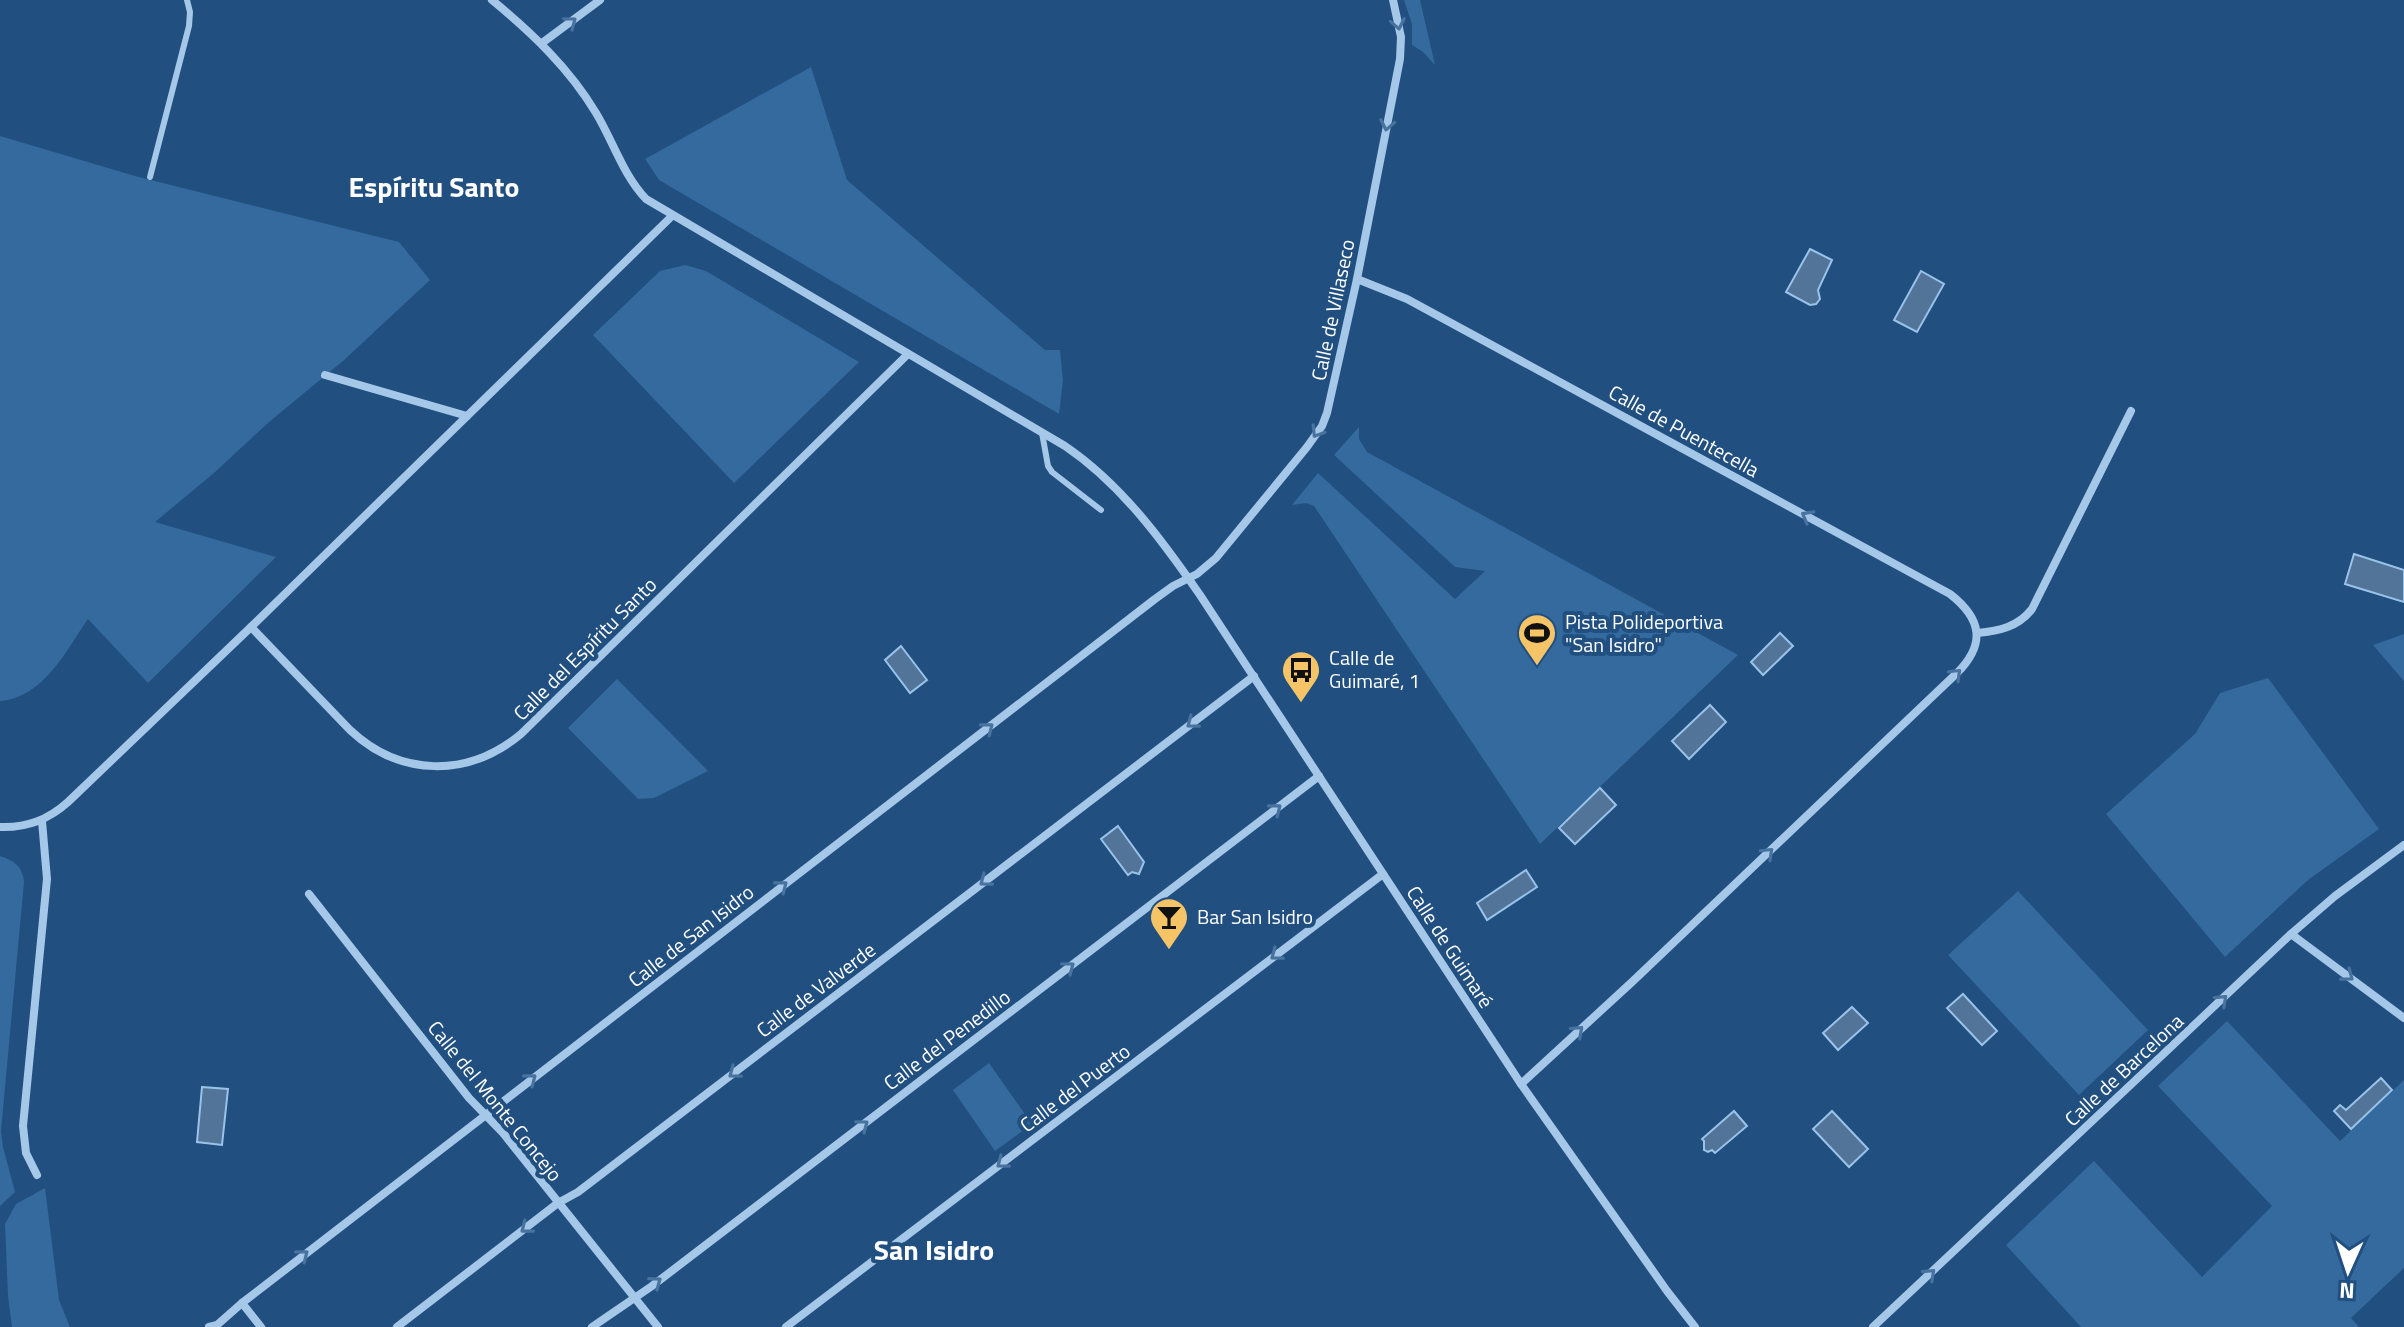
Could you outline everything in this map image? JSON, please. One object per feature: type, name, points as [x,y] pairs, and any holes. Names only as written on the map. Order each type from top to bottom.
[{"type":"street","points":[[492,0],[542,43],[577,84],[646,199],[1077,455],[1111,483],[1188,578]]},
{"type":"street","points":[[542,43],[600,0]]},
{"type":"street","name":"Calle de Villaseco","points":[[1188,578],[1221,553],[1322,426],[1327,413],[1400,59],[1401,37],[1393,0]]},
{"type":"street","points":[[0,827],[21,827],[42,821],[68,802],[672,216]]},
{"type":"street","name":"Calle de Puentecella","points":[[1357,279],[1413,302],[1950,594],[1969,612],[1977,633]]},
{"type":"street","name":"Calle del Espíritu Santo","points":[[251,627],[364,744],[380,753],[408,764],[438,767],[458,765],[487,756],[521,734],[908,354]]},
{"type":"street","points":[[325,375],[467,416]]},
{"type":"street","points":[[1521,1084],[1957,673],[1974,654],[1977,633],[2008,627],[2028,614],[2131,411]]},
{"type":"street","name":"Calle de Guimaré","points":[[1188,578],[1521,1084],[1695,1327]]},
{"type":"street","name":"Calle de San Isidro","points":[[214,1326],[484,1114],[1155,599],[1188,578]]},
{"type":"street","name":"Calle de Valverde","points":[[397,1327],[558,1203],[591,1183],[1254,676]]},
{"type":"street","name":"Calle del Penedillo","points":[[592,1327],[664,1276],[1319,776]]},
{"type":"street","points":[[37,1175],[26,1153],[23,1126],[47,879],[42,821]]},
{"type":"street","name":"Calle de Barcelona","points":[[1873,1327],[2291,934],[2335,896],[2404,845]]},
{"type":"street","name":"Calle del Puerto","points":[[786,1327],[1383,874]]},
{"type":"street","name":"Calle del Monte Concejo","points":[[309,894],[469,1098],[503,1133],[658,1327]]},
{"type":"street","points":[[2291,934],[2404,1018]]},
{"type":"street","points":[[242,1303],[261,1327]]},
{"type":"lane","points":[[150,177],[189,26],[187,0]]},
{"type":"lane","points":[[1042,433],[1052,472],[1101,510]]},
{"type":"shaded area","points":[[1404,0],[1420,0],[1435,65],[1412,45],[1412,24]]},
{"type":"shaded area","points":[[811,67],[847,180],[1045,350],[1060,350],[1063,381],[1059,414],[659,180],[645,159]]},
{"type":"shaded area","points":[[0,136],[135,176],[399,242],[430,280],[343,361],[155,522],[276,557],[148,683],[88,619],[62,658],[41,682],[15,698],[0,701]]},
{"type":"shaded area","points":[[1810,249],[1832,260],[1818,290],[1820,299],[1810,305],[1786,292]]},
{"type":"shaded area","points":[[685,265],[706,271],[859,362],[734,483],[593,335],[660,271]]},
{"type":"shaded area","points":[[1921,271],[1944,284],[1917,332],[1894,320]]},
{"type":"shaded area","points":[[1359,427],[1359,439],[1367,452],[1738,655],[1540,844],[1314,506],[1306,503],[1292,505],[1318,473],[1455,599],[1485,571],[1455,567],[1334,455]]},
{"type":"shaded area","points":[[2354,554],[2404,570],[2404,602],[2345,584]]},
{"type":"shaded area","points":[[1780,633],[1793,646],[1763,675],[1751,662]]},
{"type":"shaded area","points":[[2404,634],[2404,681],[2373,645]]},
{"type":"shaded area","points":[[901,646],[927,680],[910,693],[885,660]]},
{"type":"shaded area","points":[[2268,678],[2379,829],[2308,880],[2225,957],[2106,814],[2195,734],[2220,693]]},
{"type":"shaded area","points":[[617,679],[708,771],[654,798],[638,799],[568,728]]},
{"type":"shaded area","points":[[1710,705],[1726,722],[1689,759],[1672,741]]},
{"type":"shaded area","points":[[1600,788],[1616,805],[1575,844],[1559,828]]},
{"type":"shaded area","points":[[1118,826],[1144,862],[1139,874],[1132,872],[1128,875],[1101,839]]},
{"type":"shaded area","points":[[0,856],[17,865],[24,882],[1,1131],[15,1192],[0,1206]]},
{"type":"shaded area","points":[[1526,870],[1537,887],[1487,920],[1477,903]]},
{"type":"shaded area","points":[[2018,891],[2148,1030],[2079,1095],[1948,955]]},
{"type":"shaded area","points":[[1963,994],[1997,1031],[1982,1045],[1947,1008]]},
{"type":"shaded area","points":[[1852,1007],[1868,1023],[1838,1050],[1823,1033]]},
{"type":"shaded area","points":[[2227,1021],[2340,1141],[2404,1080],[2404,1268],[2351,1318],[2359,1327],[2081,1327],[2006,1245],[2094,1161],[2202,1277],[2272,1206],[2158,1086]]},
{"type":"shaded area","points":[[989,1063],[1032,1124],[995,1151],[953,1090]]},
{"type":"shaded area","points":[[2381,1078],[2392,1090],[2351,1129],[2334,1111],[2340,1105],[2346,1110]]},
{"type":"shaded area","points":[[202,1087],[228,1089],[222,1145],[197,1142]]},
{"type":"shaded area","points":[[1734,1111],[1747,1126],[1715,1153],[1704,1150],[1702,1139]]},
{"type":"shaded area","points":[[1832,1111],[1868,1149],[1849,1167],[1813,1129]]},
{"type":"shaded area","points":[[45,1188],[59,1300],[70,1327],[12,1327],[5,1224],[16,1204]]},
{"type":"place","name":"Pista Polideportiva \"San Isidro\"","points":[[1537,667]]},
{"type":"place","name":"Calle de Guimaré, 1","points":[[1301,704]]},
{"type":"place","name":"Bar San Isidro","points":[[1169,951]]},
{"type":"district","name":"Espíritu Santo","points":[[434,187]]},
{"type":"district","name":"San Isidro","points":[[934,1250]]}]
